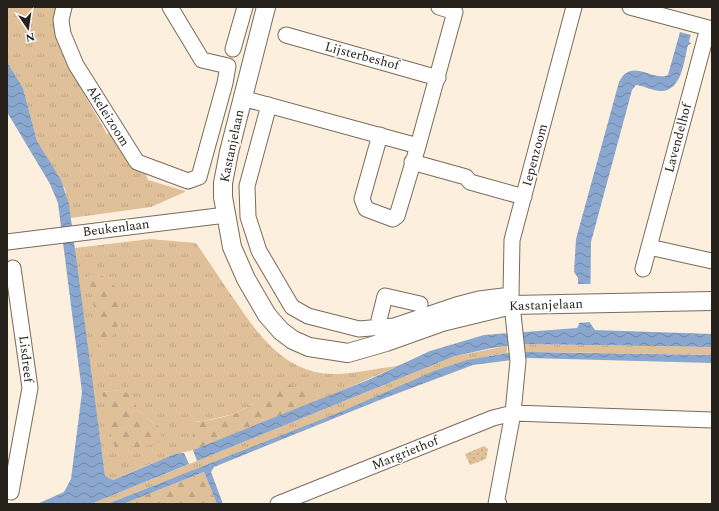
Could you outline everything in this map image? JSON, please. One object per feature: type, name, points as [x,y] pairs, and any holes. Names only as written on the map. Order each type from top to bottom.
[{"type":"street","name":"Akeleizoom","points":[[64,7],[61,20],[62,34],[76,65],[137,162],[188,181],[199,177]]},
{"type":"street","name":"Kastanjelaan","points":[[170,7],[202,60],[228,66],[225,83],[199,177]]},
{"type":"street","points":[[233,49],[245,7]]},
{"type":"street","name":"Kastanjelaan","points":[[266,7],[242,98],[223,183],[223,197],[232,247],[246,279],[267,315],[281,331],[293,340],[309,347],[348,353],[383,335],[442,322],[511,300],[584,304],[712,302]]},
{"type":"street","points":[[380,135],[362,199],[366,209],[393,219],[398,216],[412,162],[438,78],[455,12],[438,7]]},
{"type":"street","name":"Iepenzoom","points":[[511,300],[512,240],[574,7]]},
{"type":"street","points":[[630,7],[710,29]]},
{"type":"street","name":"Lavendelhof","points":[[643,269],[710,29]]},
{"type":"street","points":[[237,34],[258,40]]},
{"type":"street","name":"Lijsterbeshof","points":[[286,36],[438,78]]},
{"type":"street","points":[[242,98],[418,146]]},
{"type":"street","name":"Kastanjelaan","points":[[269,105],[247,186],[248,217],[258,251],[292,307],[308,316],[383,335]]},
{"type":"street","points":[[412,162],[466,177],[470,182],[524,197]]},
{"type":"street","name":"Beukenlaan","points":[[7,242],[226,215]]},
{"type":"street","points":[[649,247],[712,261]]},
{"type":"street","name":"Lisdreef","points":[[11,492],[14,429],[30,388],[13,315],[13,268]]},
{"type":"street","points":[[383,335],[379,320],[385,296],[420,304]]},
{"type":"street","points":[[499,504],[496,504],[513,413],[517,353],[511,300]]},
{"type":"street","name":"Margriethof","points":[[278,504],[300,500],[493,418],[513,413],[712,420]]},
{"type":"green space","points":[[7,7],[54,7],[58,10],[76,71],[75,78],[107,134],[111,131],[138,170],[146,174],[148,180],[185,192],[151,207],[71,218],[65,189],[37,141],[23,88],[7,62]]},
{"type":"green space","points":[[150,239],[196,243],[253,326],[275,350],[288,360],[317,372],[334,374],[398,366],[325,398],[277,381],[268,391],[240,411],[219,418],[193,422],[193,450],[163,459],[113,480],[105,476],[76,273],[75,248]],"holes":[[[120,390],[137,410],[159,427],[102,392]]]},
{"type":"green space","points":[[88,274],[103,276],[109,280],[118,292],[121,300],[122,307],[119,323],[102,352]]},
{"type":"green space","points":[[522,344],[712,347],[712,355],[552,352],[523,353]]},
{"type":"green space","points":[[507,346],[507,353],[485,357],[441,369],[308,426],[107,504],[91,504],[455,356]]},
{"type":"green space","points":[[277,380],[325,398],[193,450],[193,422],[219,418],[240,411],[268,391]]},
{"type":"green space","points":[[120,390],[133,395],[137,410],[159,427],[163,441],[116,454],[102,392]]},
{"type":"green space","points":[[484,446],[488,449],[486,459],[470,465],[465,454]]},
{"type":"green space","points":[[204,472],[217,504],[123,504]]},
{"type":"water","points":[[680,32],[691,35],[689,41],[691,44],[688,45],[681,74],[674,86],[668,90],[661,91],[636,85],[632,90],[591,242],[590,323],[595,330],[712,334],[712,347],[522,344],[492,348],[455,356],[197,461],[193,450],[368,380],[430,351],[484,335],[577,328],[579,324],[578,278],[574,272],[576,239],[619,82],[624,75],[630,71],[642,72],[655,76],[668,75]]},
{"type":"water","points":[[7,62],[23,88],[37,141],[61,180],[69,204],[105,476],[113,480],[175,454],[184,453],[189,464],[91,504],[37,504],[64,492],[71,479],[82,392],[58,203],[50,184],[7,112]]},
{"type":"water","points":[[528,352],[712,355],[712,363],[528,358],[473,365],[377,401],[214,467],[211,472],[223,504],[217,504],[204,472],[123,504],[107,504],[338,413],[434,371],[467,360],[507,353]]},
{"type":"pier","points":[[576,284],[591,284],[592,322],[577,323]]}]
